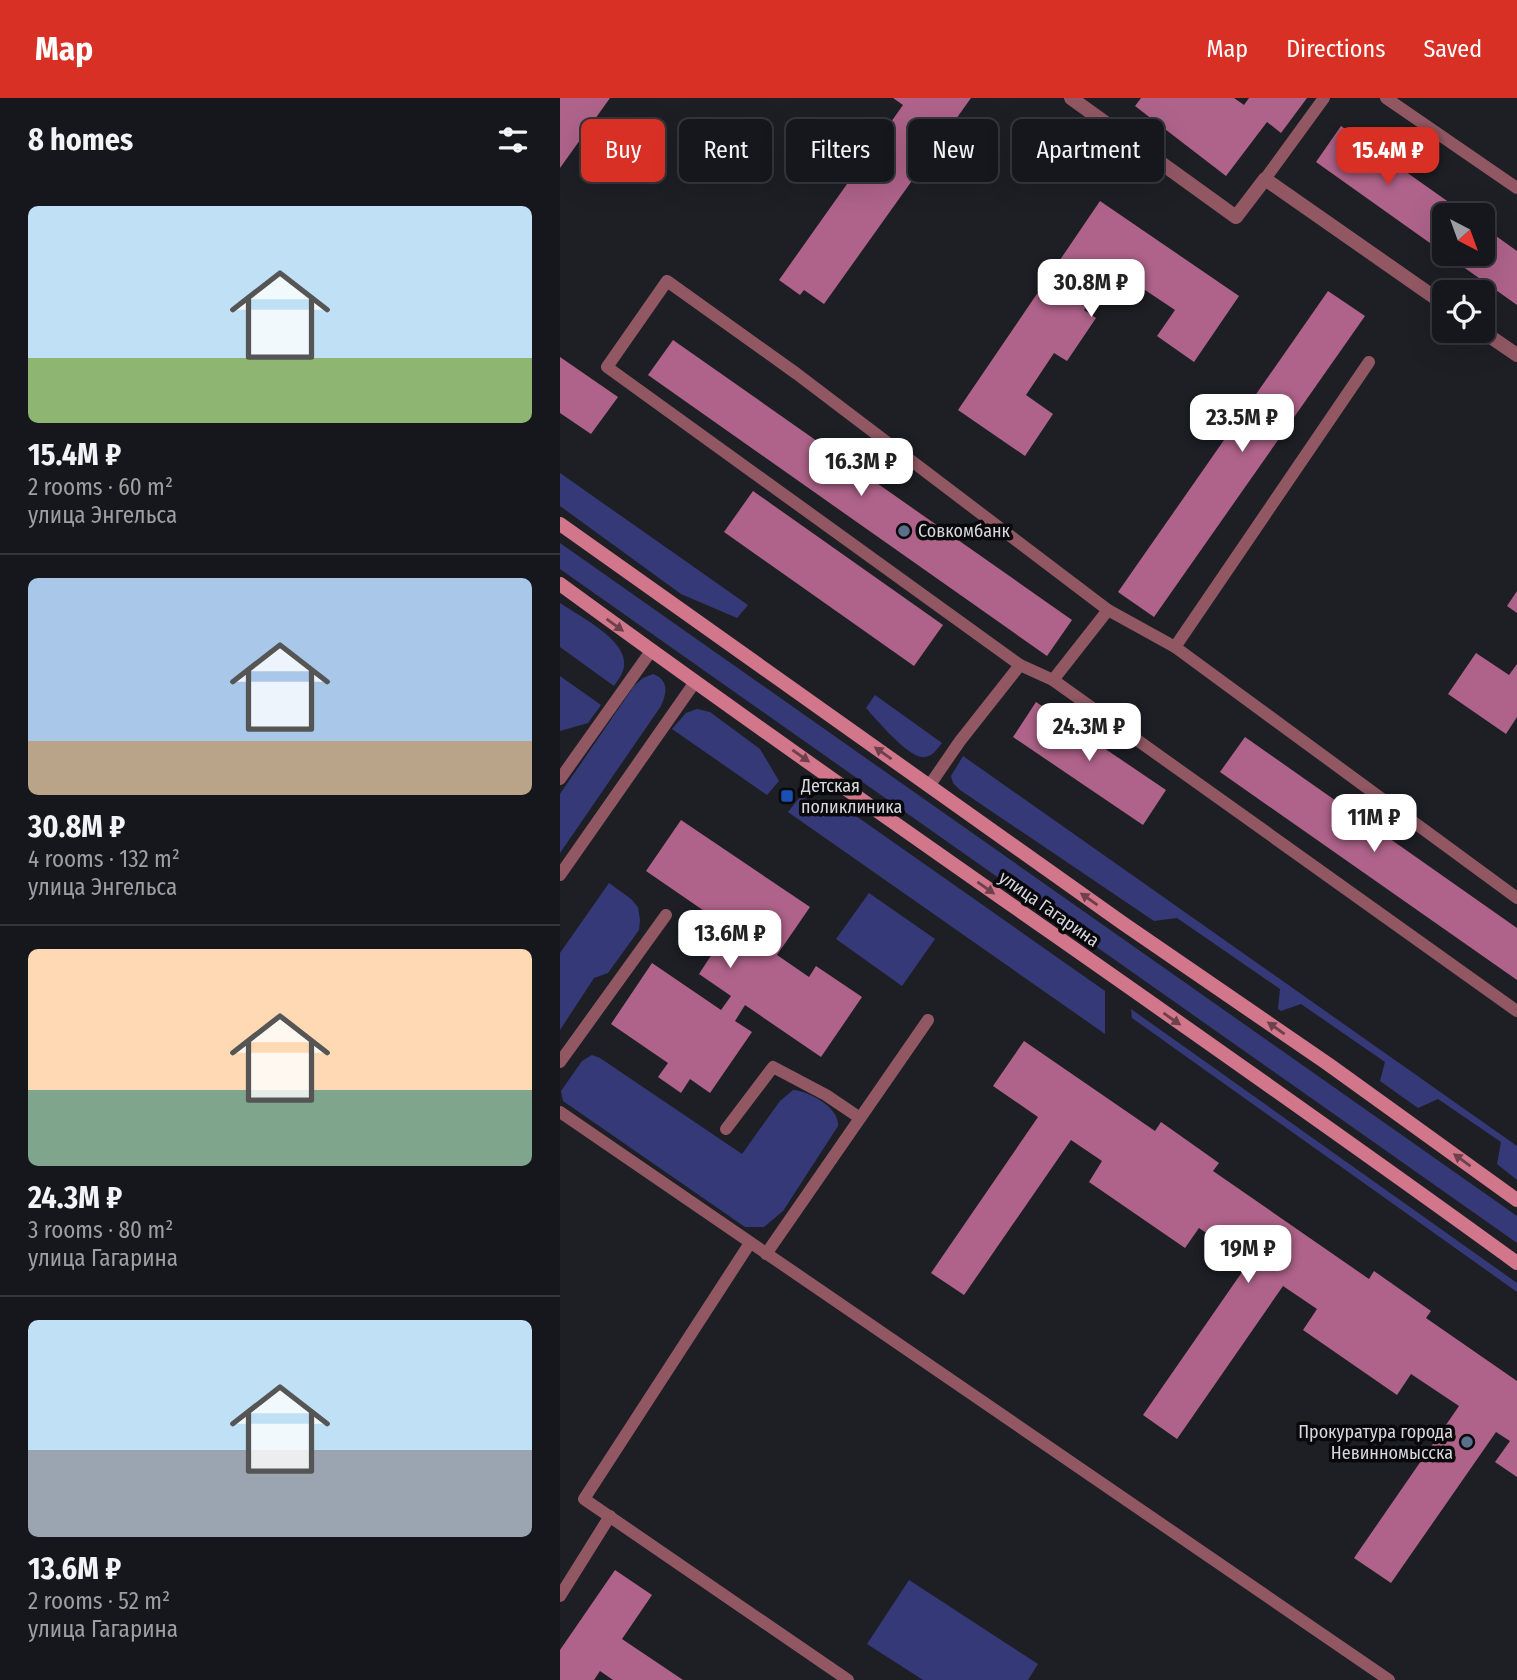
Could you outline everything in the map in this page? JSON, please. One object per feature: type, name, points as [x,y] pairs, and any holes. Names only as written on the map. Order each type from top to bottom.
[{"type":"main road","name":"улица Гагарина","points":[[560,524],[1517,1200]]},
{"type":"main road","name":"улица Гагарина","points":[[560,584],[651,651],[1366,1153],[1517,1263]]},
{"type":"street","points":[[1071,98],[1236,217],[1265,179],[1432,296]]},
{"type":"street","points":[[1495,340],[1517,355]]},
{"type":"lane","points":[[1265,179],[1324,98]]},
{"type":"lane","points":[[1386,98],[1517,188]]},
{"type":"lane","points":[[1517,898],[1175,648],[1108,610],[797,374],[667,281],[607,367],[1020,666],[1053,680],[1517,1011]]},
{"type":"lane","points":[[1175,648],[1369,362]]},
{"type":"lane","points":[[1053,680],[1108,610]]},
{"type":"lane","points":[[560,779],[651,651]]},
{"type":"lane","points":[[929,786],[960,741],[1020,666]]},
{"type":"lane","points":[[560,875],[695,682]]},
{"type":"lane","points":[[560,1062],[666,915]]},
{"type":"lane","points":[[766,1254],[928,1020]]},
{"type":"lane","points":[[726,1129],[773,1066],[826,1095],[860,1118]]},
{"type":"lane","points":[[560,1112],[1389,1680]]},
{"type":"lane","points":[[750,1243],[584,1499],[848,1680]]},
{"type":"lane","points":[[560,1596],[610,1517]]},
{"type":"shaded area","points":[[560,473],[748,605],[737,618],[681,594],[560,506]]},
{"type":"shaded area","points":[[560,543],[1517,1216],[1517,1243],[560,569]]},
{"type":"shaded area","points":[[560,603],[601,630],[618,647],[624,666],[614,686],[560,647]]},
{"type":"shaded area","points":[[653,674],[662,680],[665,687],[661,706],[560,853],[560,794],[634,686]]},
{"type":"shaded area","points":[[560,676],[601,705],[588,723],[560,731]]},
{"type":"shaded area","points":[[875,695],[942,743],[935,752],[925,757],[919,756],[894,738],[866,708]]},
{"type":"shaded area","points":[[697,709],[710,712],[760,749],[779,781],[767,795],[672,729],[686,713]]},
{"type":"shaded area","points":[[963,756],[1517,1146],[1517,1180],[1497,1164],[1501,1142],[1438,1099],[1418,1108],[1380,1081],[1385,1062],[1301,1004],[1281,1011],[1278,1009],[1280,989],[1177,918],[1154,921],[960,790],[953,783],[951,776]]},
{"type":"shaded area","points":[[800,797],[856,816],[1105,991],[1105,1034],[788,812]]},
{"type":"shaded area","points":[[609,883],[638,907],[639,930],[608,973],[594,978],[560,1030],[560,953]]},
{"type":"shaded area","points":[[869,893],[935,939],[902,986],[836,939]]},
{"type":"shaded area","points":[[1131,1009],[1517,1283],[1517,1292],[1132,1018]]},
{"type":"shaded area","points":[[592,1055],[742,1154],[780,1101],[793,1090],[807,1094],[829,1107],[838,1126],[783,1211],[764,1227],[745,1227],[563,1101],[561,1091],[582,1061]]},
{"type":"shaded area","points":[[909,1580],[1038,1664],[1028,1680],[923,1680],[867,1644]]},
{"type":"building","points":[[560,98],[610,98],[595,119],[581,119],[581,139],[560,168]]},
{"type":"building","points":[[893,98],[971,98],[956,119],[908,119],[908,182],[911,182],[824,304],[804,290],[800,295],[779,280],[848,182],[894,182],[893,119],[903,105]]},
{"type":"building","points":[[1141,98],[1234,98],[1244,105],[1249,98],[1307,98],[1281,133],[1267,122],[1226,176],[1164,128],[1164,119],[1152,119],[1135,106]]},
{"type":"building","points":[[1341,126],[1450,203],[1432,203],[1432,244],[1316,162]]},
{"type":"building","points":[[1100,201],[1239,296],[1194,362],[1157,336],[1175,310],[1112,268],[1084,310],[1096,318],[1067,361],[1054,353],[1026,395],[1053,414],[1025,456],[958,410]]},
{"type":"building","points":[[1495,235],[1517,251],[1517,305],[1495,289],[1495,280],[1482,280],[1462,266],[1495,266]]},
{"type":"building","points":[[1328,291],[1365,316],[1154,617],[1118,592]]},
{"type":"building","points":[[673,340],[1072,620],[1047,656],[648,375]]},
{"type":"building","points":[[560,357],[618,397],[591,434],[560,413]]},
{"type":"building","points":[[753,491],[943,625],[914,666],[724,532]]},
{"type":"building","points":[[1517,591],[1517,613],[1507,606]]},
{"type":"building","points":[[1476,653],[1509,675],[1517,664],[1517,717],[1506,734],[1448,694]]},
{"type":"building","points":[[1036,702],[1166,790],[1143,825],[1013,737]]},
{"type":"building","points":[[1245,737],[1517,928],[1517,980],[1220,772]]},
{"type":"building","points":[[681,820],[810,907],[777,955],[809,977],[816,966],[862,997],[821,1057],[745,1005],[735,1021],[752,1032],[710,1093],[690,1079],[681,1093],[658,1077],[668,1063],[611,1024],[652,963],[721,1010],[731,996],[699,974],[729,928],[646,871]]},
{"type":"building","points":[[1024,1041],[1155,1131],[1161,1122],[1219,1163],[1213,1171],[1369,1279],[1374,1271],[1431,1311],[1426,1318],[1517,1381],[1517,1477],[1495,1462],[1510,1441],[1496,1432],[1391,1583],[1354,1558],[1459,1406],[1411,1374],[1397,1395],[1303,1330],[1317,1309],[1283,1286],[1177,1439],[1143,1415],[1249,1262],[1199,1228],[1185,1248],[1089,1182],[1102,1161],[1071,1140],[964,1295],[931,1273],[1038,1117],[993,1086]]},
{"type":"building","points":[[615,1570],[652,1595],[622,1639],[683,1680],[613,1680],[600,1671],[594,1680],[560,1680],[560,1650]]},
{"type":"place","name":"Совкомбанк","points":[[904,531]]},
{"type":"place","name":"Детская поликлиника","points":[[787,796]]},
{"type":"place","name":"Прокуратура города Невинномысска","points":[[1467,1442]]}]
